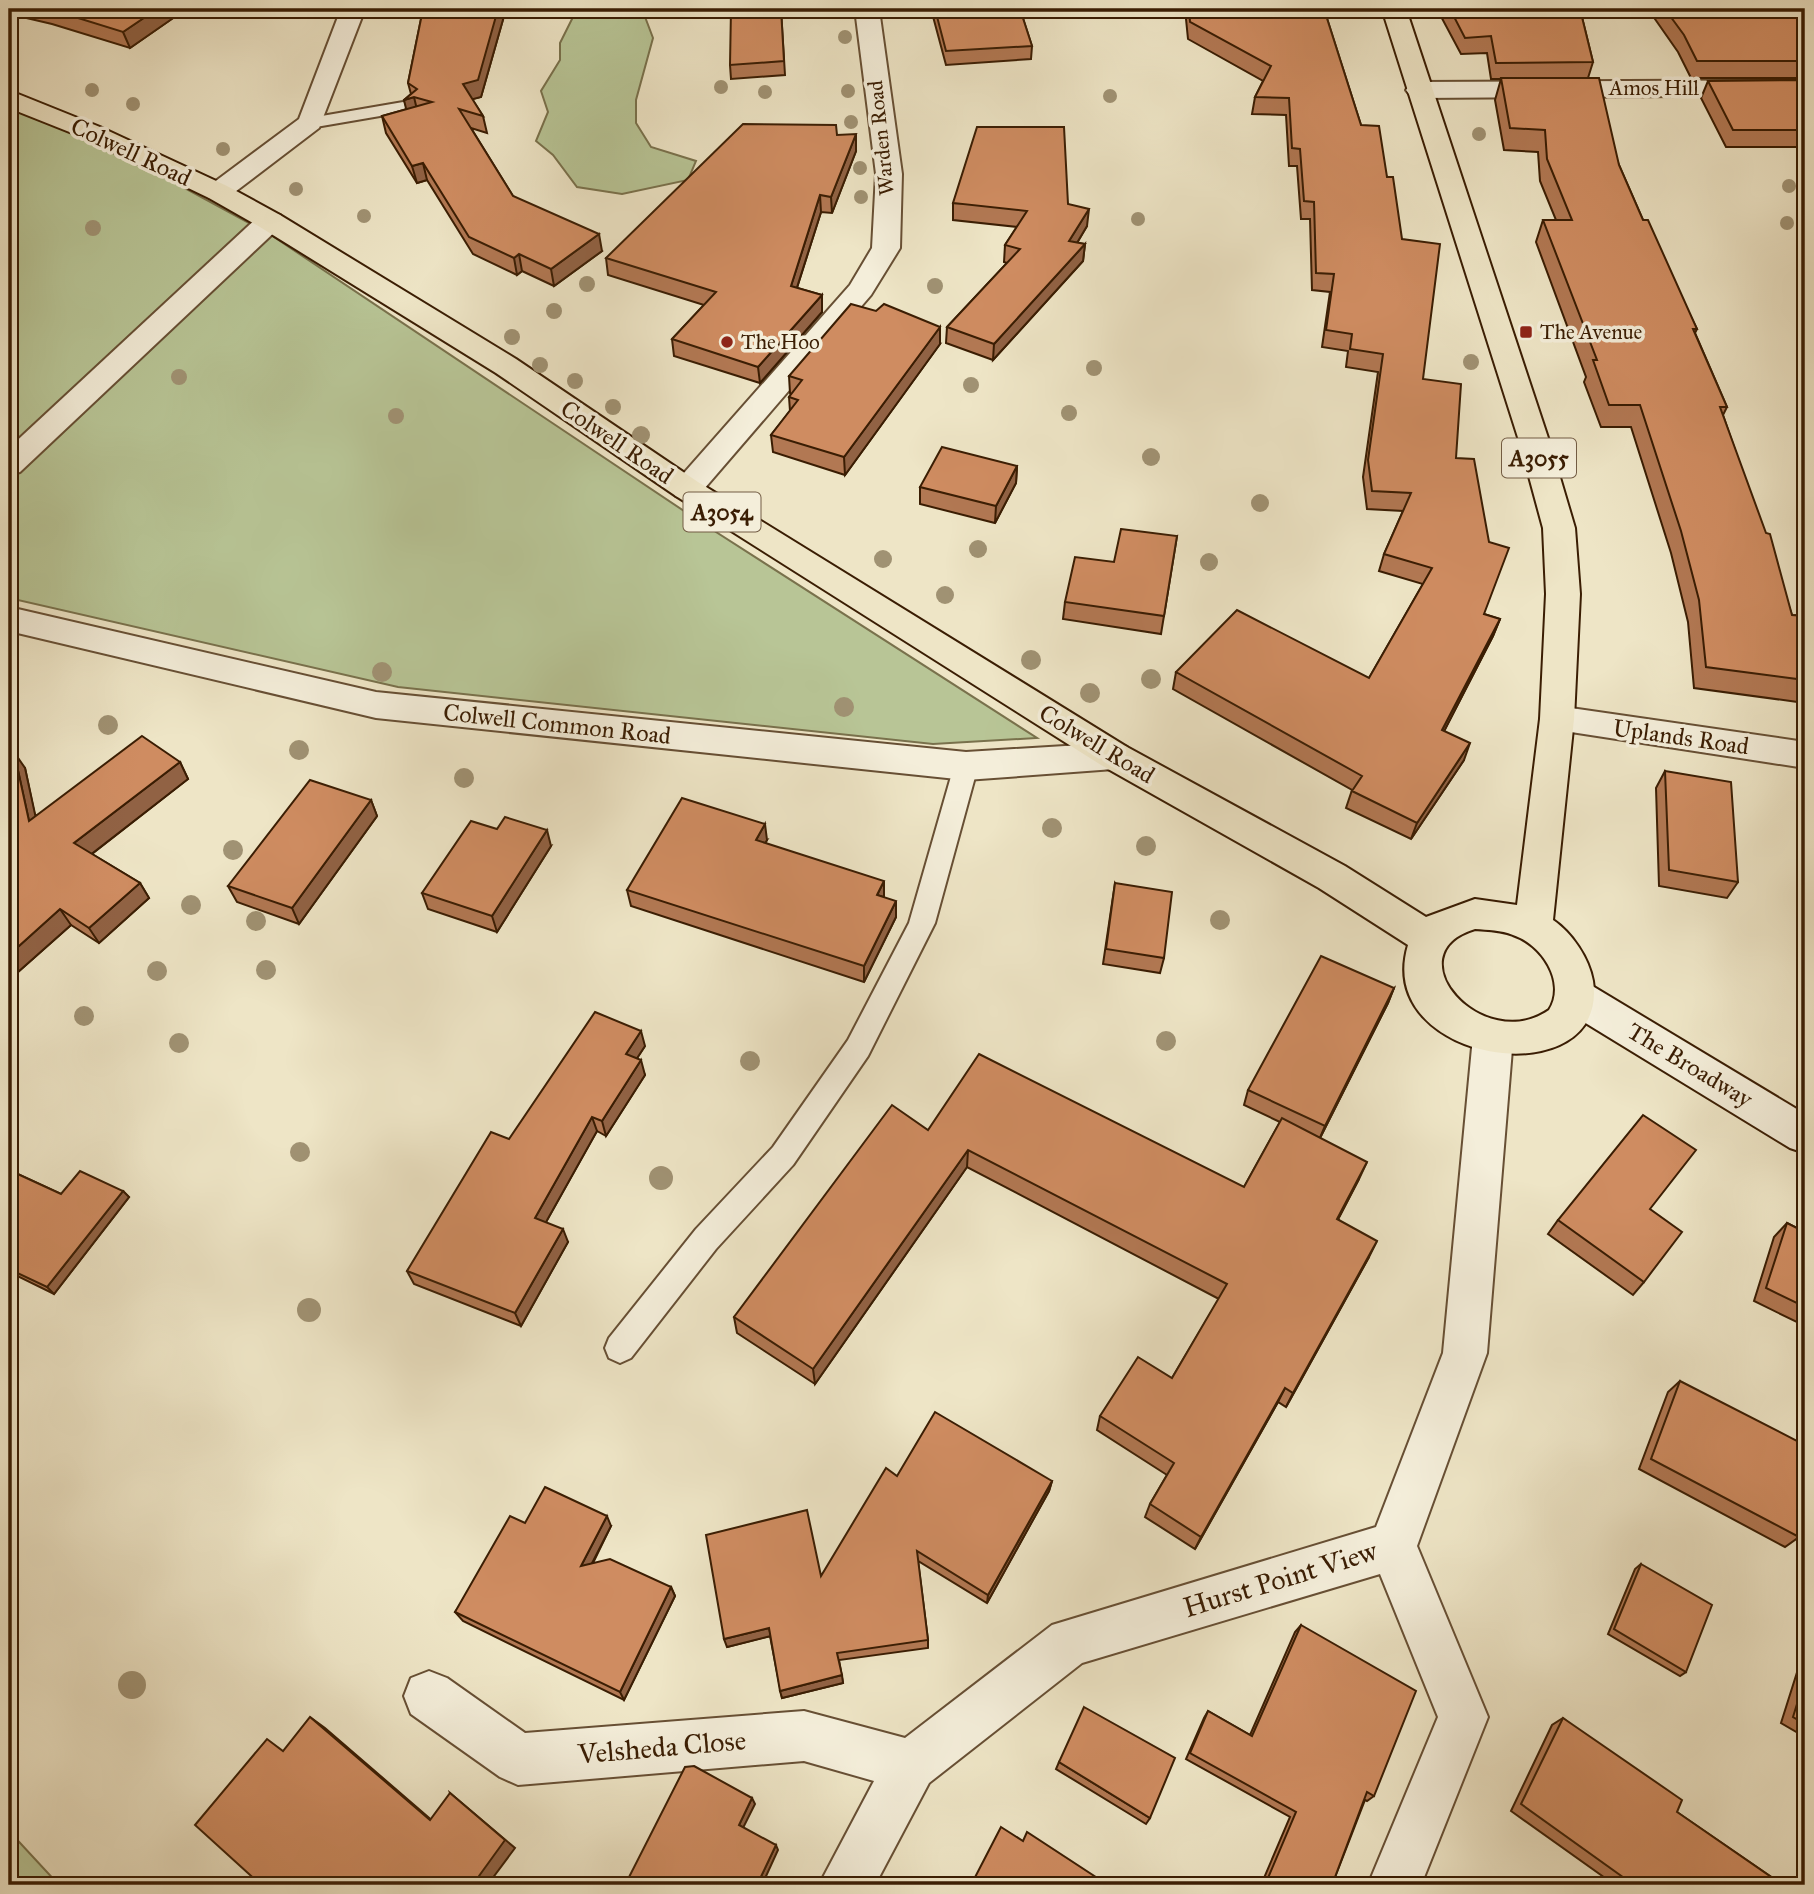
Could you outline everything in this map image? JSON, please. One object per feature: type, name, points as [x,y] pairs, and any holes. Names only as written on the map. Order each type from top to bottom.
[{"type":"main road","name":"A3055","points":[[1394,9],[1536,447],[1559,528],[1563,594],[1557,719],[1533,926]]},
{"type":"main road","name":"Colwell Road","points":[[9,99],[91,132],[218,192],[270,221],[506,366],[687,489],[1114,756],[1332,877],[1429,939]]},
{"type":"main road","points":[[1475,914],[1501,915],[1533,926],[1554,942],[1569,962],[1576,984],[1568,1015],[1551,1030],[1514,1040],[1493,1037],[1466,1028],[1444,1012],[1424,982],[1422,960],[1429,939],[1444,924],[1475,914]]},
{"type":"street","points":[[218,192],[310,123],[353,9]]},
{"type":"street","name":"Warden Road","points":[[687,489],[861,289],[886,248],[889,174],[867,9]]},
{"type":"street","name":"Amos Hill","points":[[1419,90],[1805,87]]},
{"type":"street","points":[[9,465],[270,221]]},
{"type":"street","name":"Colwell Common Road","points":[[9,619],[376,705],[966,766],[1114,756]]},
{"type":"street","name":"Uplands Road","points":[[1557,719],[1805,755]]},
{"type":"street","name":"The Broadway","points":[[1575,996],[1805,1135]]},
{"type":"street","name":"Hurst Point View","points":[[846,1885],[911,1765],[1069,1642],[1393,1546],[1465,1353],[1493,1037]]},
{"type":"street","points":[[1393,1546],[1463,1717],[1395,1885]]},
{"type":"street","name":"Velsheda Close","points":[[429,1696],[517,1759],[804,1736],[911,1765]]},
{"type":"lane","points":[[310,123],[409,106]]},
{"type":"lane","points":[[620,1348],[706,1239],[783,1156],[858,1048],[922,923],[966,766]]},
{"type":"green space","points":[[577,9],[642,9],[653,38],[636,100],[636,123],[651,147],[696,161],[688,180],[622,194],[577,187],[553,155],[536,141],[548,112],[541,91],[560,60],[560,43]]},
{"type":"green space","points":[[9,107],[102,143],[271,235],[702,523],[1037,738],[933,744],[398,687],[9,598]]},
{"type":"green space","points":[[9,1831],[59,1885],[9,1885]]},
{"type":"building","points":[[49,9],[157,9],[123,32]]},
{"type":"building","points":[[423,9],[498,9],[478,80],[463,84],[483,116],[459,109],[513,196],[599,234],[551,269],[519,254],[514,258],[469,237],[423,163],[412,166],[382,116],[432,102],[414,97],[404,100],[417,89],[408,83]]},
{"type":"building","points":[[731,9],[781,9],[784,61],[730,65]]},
{"type":"building","points":[[935,9],[1020,9],[1032,46],[946,51]]},
{"type":"building","points":[[1189,9],[1324,9],[1361,125],[1379,126],[1387,177],[1393,177],[1402,239],[1440,244],[1423,379],[1461,384],[1456,458],[1474,459],[1489,542],[1509,548],[1484,614],[1500,619],[1442,730],[1470,743],[1417,823],[1352,791],[1362,776],[1176,672],[1237,610],[1369,678],[1432,568],[1384,554],[1411,493],[1372,491],[1368,460],[1383,354],[1350,349],[1352,334],[1326,330],[1334,274],[1316,273],[1314,202],[1304,201],[1300,149],[1292,148],[1289,98],[1255,97],[1271,66],[1190,22]]},
{"type":"building","points":[[1450,9],[1580,9],[1593,62],[1496,63],[1491,36],[1465,38]]},
{"type":"building","points":[[1665,9],[1805,9],[1801,11],[1805,17],[1805,61],[1697,61],[1684,35]]},
{"type":"building","points":[[1501,78],[1599,78],[1619,165],[1643,220],[1648,220],[1697,329],[1693,329],[1727,407],[1720,407],[1766,533],[1770,534],[1792,615],[1805,616],[1805,680],[1706,667],[1699,600],[1681,531],[1640,405],[1609,405],[1593,360],[1597,360],[1543,220],[1572,220],[1547,159],[1545,130],[1510,128]]},
{"type":"building","points":[[1805,80],[1805,130],[1733,130],[1708,81]]},
{"type":"building","points":[[743,124],[836,125],[837,135],[856,134],[831,197],[820,195],[791,286],[822,295],[758,367],[672,339],[716,292],[606,258]]},
{"type":"building","points":[[977,127],[1064,127],[1068,204],[1089,209],[1069,241],[1085,244],[994,344],[947,327],[1020,249],[1005,245],[1027,211],[953,203]]},
{"type":"building","points":[[851,304],[876,311],[884,304],[940,327],[844,457],[771,435],[798,400],[789,397],[802,380],[789,376]]},
{"type":"building","points":[[942,447],[1017,466],[996,506],[920,487]]},
{"type":"building","points":[[1121,529],[1177,536],[1164,616],[1065,602],[1075,557],[1114,562]]},
{"type":"building","points":[[142,736],[180,762],[74,843],[140,883],[89,928],[60,909],[9,955],[9,753],[14,752],[29,821]]},
{"type":"building","points":[[1665,771],[1731,782],[1738,882],[1669,870]]},
{"type":"building","points":[[310,780],[371,800],[292,908],[228,886]]},
{"type":"building","points":[[682,798],[765,824],[756,840],[884,881],[877,895],[896,901],[864,966],[627,890]]},
{"type":"building","points":[[505,817],[547,830],[492,916],[422,893],[471,821],[497,829]]},
{"type":"building","points":[[1115,883],[1172,892],[1164,958],[1106,949]]},
{"type":"building","points":[[1321,956],[1394,988],[1325,1126],[1248,1090]]},
{"type":"building","points":[[595,1012],[641,1031],[626,1054],[641,1060],[602,1121],[592,1117],[535,1218],[563,1229],[515,1313],[407,1271],[491,1132],[509,1139]]},
{"type":"building","points":[[979,1054],[1244,1187],[1282,1118],[1367,1162],[1337,1219],[1377,1241],[1293,1393],[1285,1388],[1201,1537],[1150,1504],[1174,1463],[1100,1416],[1138,1357],[1172,1378],[1227,1284],[968,1150],[813,1369],[734,1317],[892,1105],[928,1130]]},
{"type":"building","points":[[1643,1115],[1696,1150],[1650,1209],[1682,1232],[1644,1282],[1558,1220]]},
{"type":"building","points":[[9,1170],[61,1194],[80,1171],[123,1191],[47,1287],[9,1269]]},
{"type":"building","points":[[1787,1223],[1805,1232],[1805,1307],[1766,1288]]},
{"type":"building","points":[[1680,1381],[1805,1445],[1805,1518],[1799,1537],[1651,1459]]},
{"type":"building","points":[[935,1412],[1052,1481],[988,1595],[917,1551],[928,1640],[837,1653],[842,1675],[780,1691],[769,1628],[724,1639],[706,1535],[807,1510],[821,1576],[886,1468],[897,1476]]},
{"type":"building","points":[[545,1487],[607,1516],[581,1566],[610,1559],[671,1587],[620,1692],[455,1612],[510,1516],[525,1523]]},
{"type":"building","points":[[1641,1564],[1712,1605],[1686,1672],[1614,1629]]},
{"type":"building","points":[[1301,1625],[1416,1691],[1374,1796],[1367,1792],[1332,1885],[1265,1885],[1296,1812],[1190,1753],[1208,1711],[1252,1736]]},
{"type":"building","points":[[1805,1678],[1805,1724],[1793,1717]]},
{"type":"building","points":[[1084,1707],[1175,1758],[1150,1818],[1059,1762]]},
{"type":"building","points":[[310,1717],[430,1820],[450,1793],[505,1840],[479,1876],[490,1885],[261,1885],[195,1825],[267,1739],[283,1751]]},
{"type":"building","points":[[1563,1718],[1682,1800],[1677,1812],[1783,1885],[1634,1885],[1521,1804]]},
{"type":"building","points":[[694,1766],[752,1798],[739,1825],[776,1845],[757,1885],[625,1885],[685,1767]]},
{"type":"building","points":[[1001,1827],[1023,1841],[1027,1832],[1108,1885],[971,1885]]},
{"type":"place","name":"The Avenue","points":[[1526,332]]},
{"type":"place","name":"The Hoo","points":[[727,342]]}]
